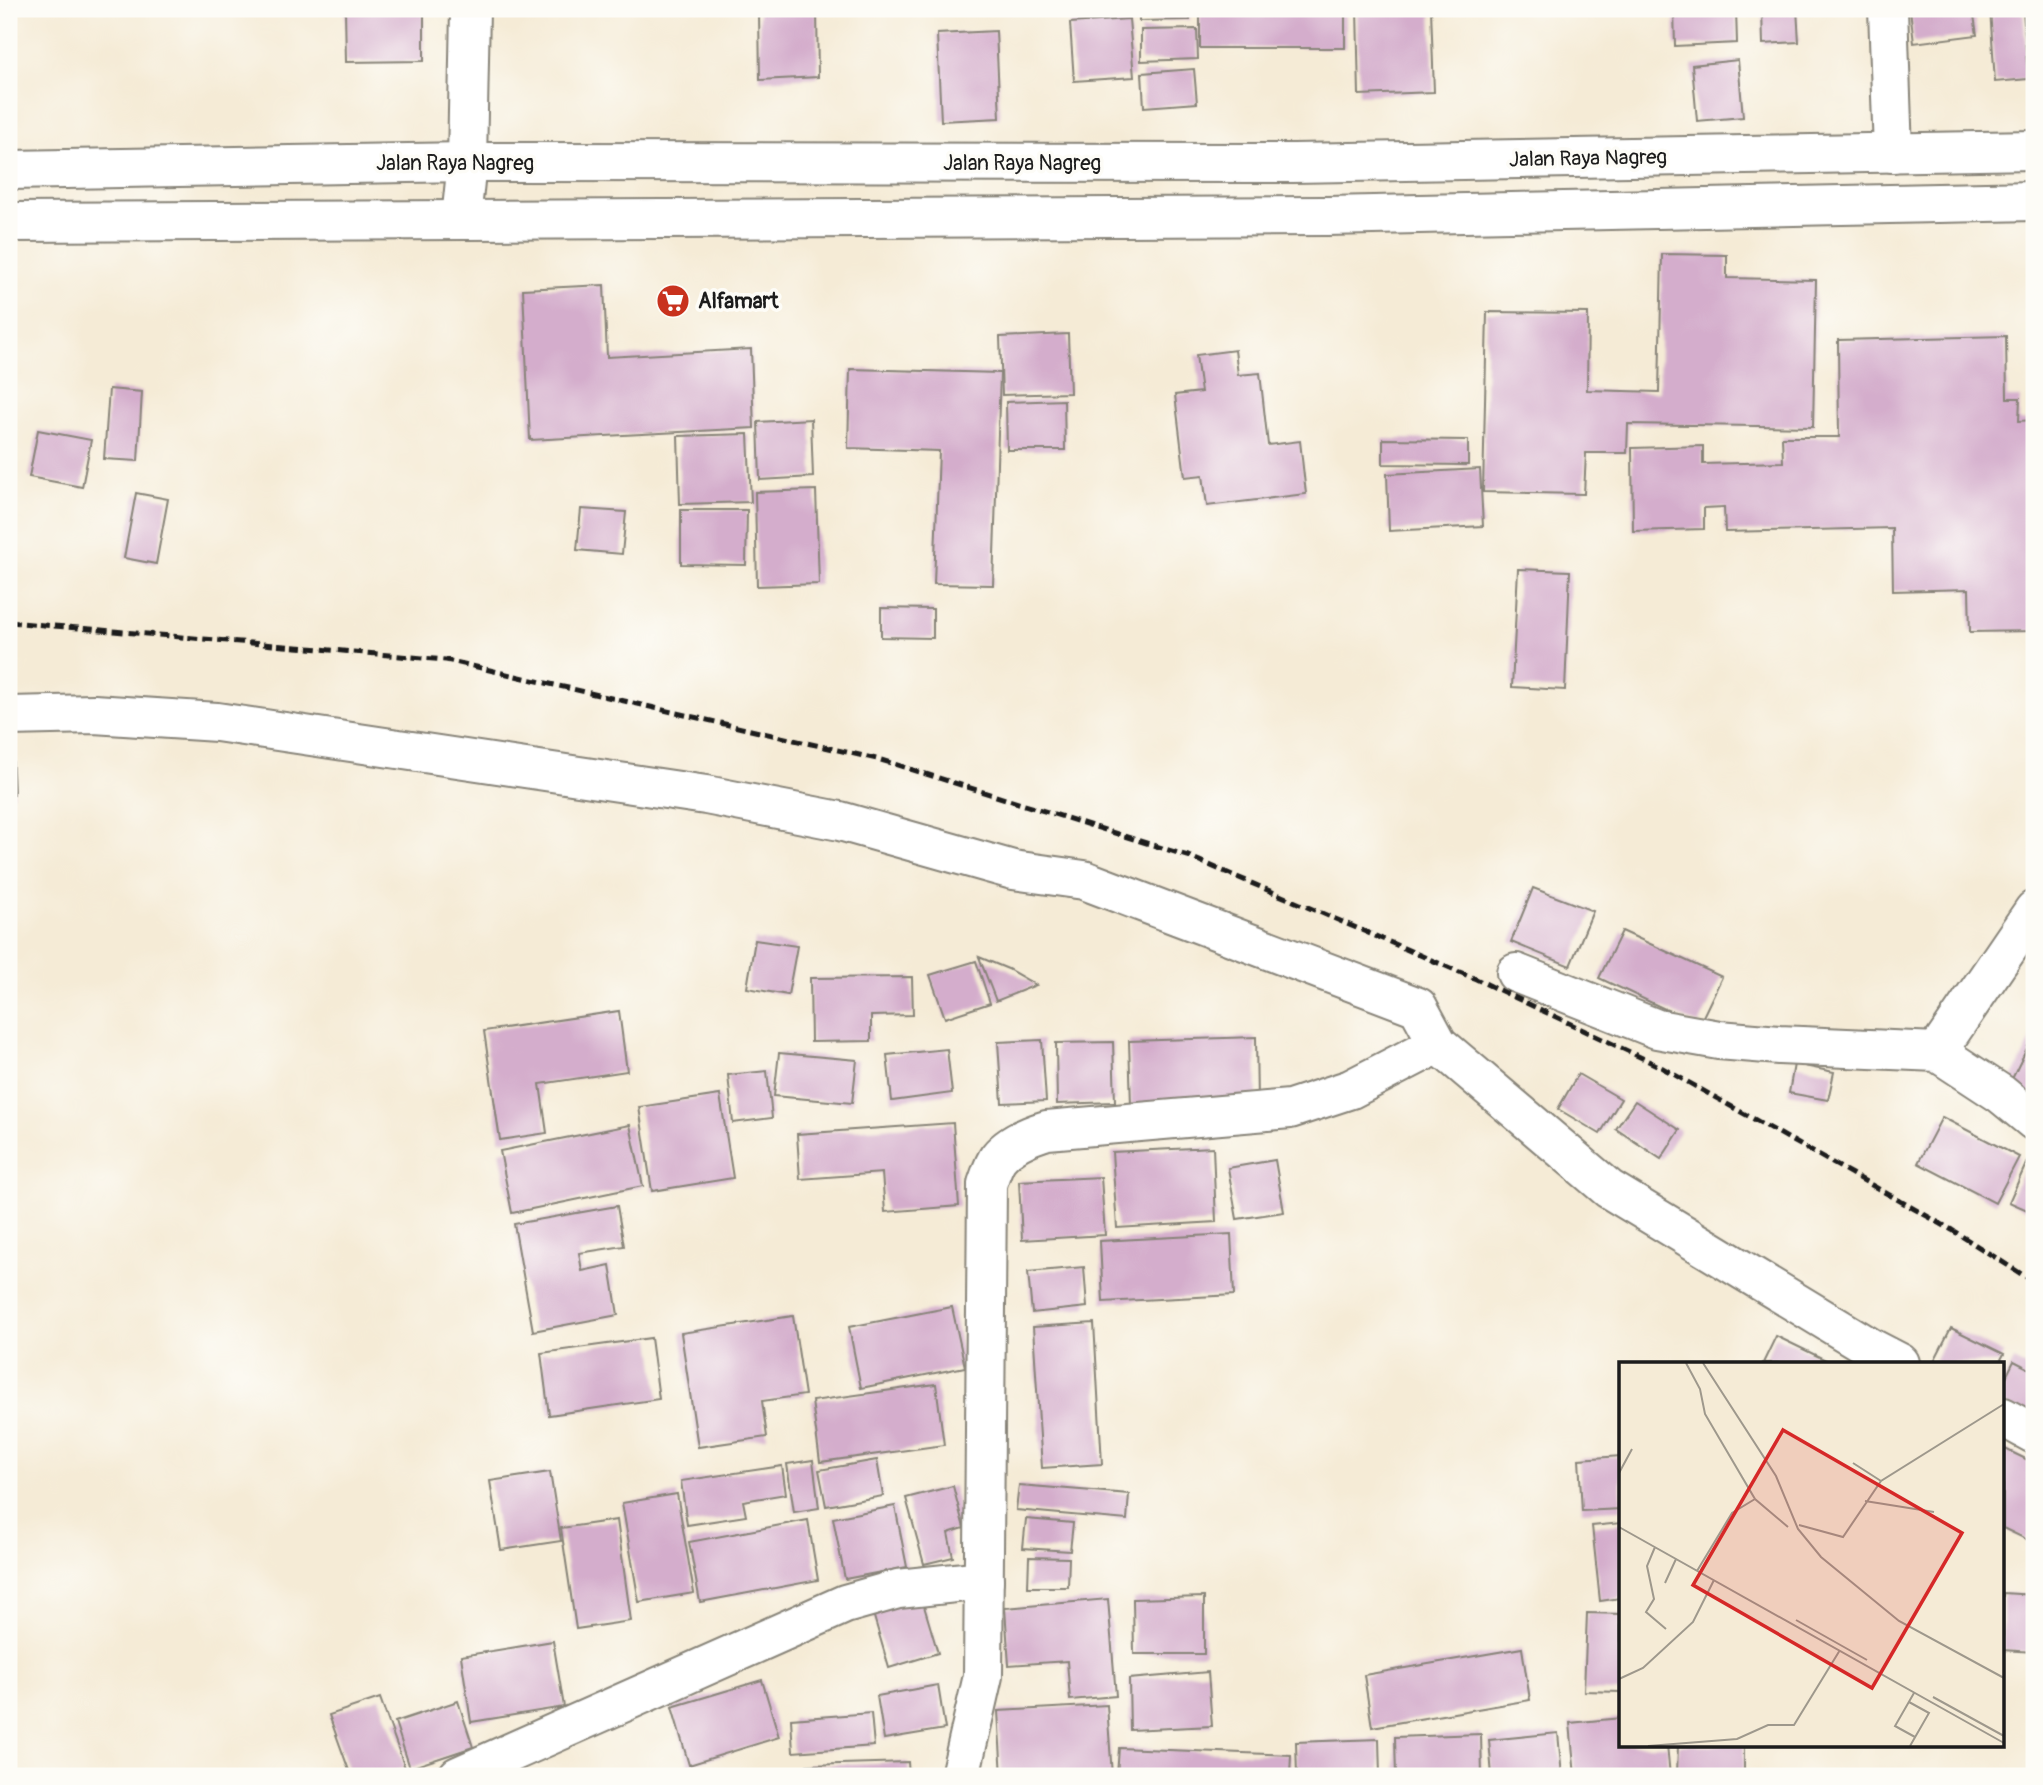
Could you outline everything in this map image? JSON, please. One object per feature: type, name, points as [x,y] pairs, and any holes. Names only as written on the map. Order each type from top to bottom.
[{"type":"main road","points":[[461,219],[467,162],[470,9]]},
{"type":"main road","points":[[1888,9],[1893,153]]},
{"type":"main road","name":"Jalan Raya Nagreg","points":[[9,170],[467,162],[1293,163],[2034,150]]},
{"type":"main road","points":[[9,222],[1327,216],[2034,201]]},
{"type":"main road","points":[[9,716],[94,714],[216,722],[706,795],[839,821],[1013,870],[1084,880],[1418,1007],[1438,1044],[1609,1189],[1898,1362]]},
{"type":"main road","points":[[1937,1052],[2034,910]]},
{"type":"main road","points":[[1516,974],[1657,1029],[1731,1041],[1937,1052],[2001,1094],[2034,1121]]},
{"type":"main road","points":[[960,1776],[983,1676],[987,1184],[998,1159],[1010,1147],[1047,1130],[1290,1109],[1351,1089],[1438,1044]]},
{"type":"main road","points":[[2004,1418],[2034,1434]]},
{"type":"main road","points":[[458,1776],[845,1604],[898,1589],[984,1580]]},
{"type":"building","points":[[345,9],[424,9],[424,61],[346,62]]},
{"type":"building","points":[[1066,9],[1114,9],[1114,12],[1066,14]]},
{"type":"building","points":[[1139,9],[1190,9],[1190,20],[1139,21]]},
{"type":"building","points":[[1200,9],[1345,9],[1345,48],[1200,48]]},
{"type":"building","points":[[1357,9],[1431,9],[1434,92],[1359,95]]},
{"type":"building","points":[[1674,9],[1736,9],[1737,43],[1675,46]]},
{"type":"building","points":[[1762,9],[1797,9],[1799,42],[1763,44]]},
{"type":"building","points":[[1910,9],[1973,9],[1977,35],[1914,43]]},
{"type":"building","points":[[1990,9],[2023,9],[2028,79],[1995,82]]},
{"type":"building","points":[[817,11],[818,77],[760,80],[759,12]]},
{"type":"building","points":[[1129,19],[1134,77],[1074,81],[1070,23]]},
{"type":"building","points":[[1197,29],[1198,59],[1141,61],[1141,30]]},
{"type":"building","points":[[996,31],[1000,118],[941,121],[937,34]]},
{"type":"building","points":[[1738,60],[1743,117],[1697,121],[1692,65]]},
{"type":"building","points":[[1194,69],[1197,103],[1144,107],[1142,73]]},
{"type":"building","points":[[1662,254],[1727,255],[1727,278],[1816,280],[1813,427],[1628,424],[1627,453],[1586,453],[1584,494],[1483,492],[1487,312],[1588,313],[1587,390],[1659,392]]},
{"type":"building","points":[[604,285],[607,357],[751,349],[754,428],[530,440],[523,289]]},
{"type":"building","points":[[1068,334],[1070,393],[1002,395],[1000,337]]},
{"type":"building","points":[[2006,336],[2007,398],[2020,398],[2019,421],[2034,420],[2034,631],[1970,632],[1969,589],[1893,591],[1892,528],[1725,532],[1724,507],[1704,508],[1704,529],[1633,531],[1632,448],[1703,446],[1703,464],[1783,462],[1782,437],[1839,437],[1838,340]]},
{"type":"building","points":[[1235,350],[1238,375],[1260,373],[1268,445],[1300,441],[1306,494],[1207,506],[1203,475],[1185,477],[1175,395],[1201,392],[1196,355]]},
{"type":"building","points":[[850,369],[1000,373],[993,585],[934,584],[939,451],[848,448]]},
{"type":"building","points":[[109,389],[142,392],[138,461],[104,459]]},
{"type":"building","points":[[1064,400],[1065,450],[1007,450],[1006,402]]},
{"type":"building","points":[[811,419],[813,477],[760,480],[758,422]]},
{"type":"building","points":[[38,430],[91,440],[82,487],[29,477]]},
{"type":"building","points":[[748,434],[751,502],[680,504],[678,436]]},
{"type":"building","points":[[1383,439],[1468,440],[1468,465],[1383,464]]},
{"type":"building","points":[[1480,469],[1483,526],[1389,531],[1387,474]]},
{"type":"building","points":[[816,490],[819,584],[757,586],[755,492]]},
{"type":"building","points":[[136,493],[168,499],[156,564],[124,558]]},
{"type":"building","points":[[581,509],[626,512],[622,554],[577,550]]},
{"type":"building","points":[[681,510],[747,510],[746,565],[681,564]]},
{"type":"building","points":[[1518,569],[1570,571],[1565,690],[1512,687]]},
{"type":"building","points":[[881,608],[933,609],[933,638],[881,637]]},
{"type":"building","points":[[11,723],[14,795],[9,795]]},
{"type":"building","points":[[1533,888],[1593,911],[1570,966],[1511,942]]},
{"type":"building","points":[[1622,931],[1722,977],[1699,1025],[1599,978]]},
{"type":"building","points":[[755,940],[797,946],[788,995],[747,988]]},
{"type":"building","points":[[979,957],[1008,969],[1036,985],[996,1001]]},
{"type":"building","points":[[976,961],[990,1003],[945,1018],[930,975]]},
{"type":"building","points":[[912,977],[913,1015],[871,1016],[871,1041],[811,1042],[810,978]]},
{"type":"building","points":[[619,1011],[627,1071],[540,1084],[547,1133],[500,1140],[484,1031]]},
{"type":"building","points":[[2034,1034],[2034,1097],[2009,1085]]},
{"type":"building","points":[[1256,1037],[1257,1102],[1131,1106],[1129,1041]]},
{"type":"building","points":[[1042,1040],[1046,1101],[1002,1103],[998,1042]]},
{"type":"building","points":[[1113,1042],[1115,1102],[1057,1104],[1056,1043]]},
{"type":"building","points":[[947,1049],[952,1093],[892,1101],[887,1055]]},
{"type":"building","points":[[779,1053],[857,1060],[852,1103],[774,1096]]},
{"type":"building","points":[[1794,1064],[1834,1072],[1828,1100],[1789,1093]]},
{"type":"building","points":[[767,1071],[772,1118],[733,1123],[728,1075]]},
{"type":"building","points":[[1578,1074],[1621,1099],[1600,1134],[1558,1109]]},
{"type":"building","points":[[720,1095],[733,1178],[652,1191],[639,1107]]},
{"type":"building","points":[[1635,1101],[1680,1130],[1661,1159],[1616,1129]]},
{"type":"building","points":[[1942,1117],[2019,1157],[1995,1203],[1918,1163]]},
{"type":"building","points":[[953,1123],[959,1206],[885,1212],[882,1173],[800,1179],[797,1134]]},
{"type":"building","points":[[630,1125],[643,1186],[512,1213],[500,1151]]},
{"type":"building","points":[[2034,1146],[2034,1213],[2009,1202]]},
{"type":"building","points":[[1213,1147],[1216,1222],[1117,1228],[1112,1152]]},
{"type":"building","points":[[1275,1160],[1284,1212],[1237,1219],[1228,1168]]},
{"type":"building","points":[[1101,1177],[1105,1235],[1022,1240],[1019,1181]]},
{"type":"building","points":[[617,1206],[624,1246],[579,1253],[582,1271],[610,1265],[618,1315],[533,1331],[514,1224]]},
{"type":"building","points":[[1231,1234],[1234,1295],[1103,1302],[1100,1241]]},
{"type":"building","points":[[1084,1267],[1087,1307],[1032,1313],[1028,1272]]},
{"type":"building","points":[[952,1307],[965,1367],[861,1388],[849,1327]]},
{"type":"building","points":[[793,1316],[805,1395],[762,1401],[767,1437],[698,1447],[681,1333]]},
{"type":"building","points":[[1094,1323],[1102,1464],[1042,1468],[1033,1327]]},
{"type":"building","points":[[1951,1328],[2004,1354],[2000,1362],[1934,1362]]},
{"type":"building","points":[[1776,1336],[1830,1362],[1763,1362]]},
{"type":"building","points":[[651,1338],[659,1399],[549,1415],[541,1353]]},
{"type":"building","points":[[2014,1361],[2034,1371],[2034,1420],[2004,1404],[2004,1381]]},
{"type":"building","points":[[936,1384],[944,1445],[820,1462],[812,1401]]},
{"type":"building","points":[[2004,1448],[2034,1463],[2034,1543],[2004,1528]]},
{"type":"building","points":[[1619,1456],[1619,1509],[1582,1511],[1579,1459]]},
{"type":"building","points":[[813,1460],[819,1508],[794,1512],[787,1464]]},
{"type":"building","points":[[877,1460],[883,1496],[826,1506],[819,1470]]},
{"type":"building","points":[[782,1466],[786,1494],[743,1501],[746,1516],[687,1525],[681,1481]]},
{"type":"building","points":[[550,1472],[561,1541],[501,1550],[490,1481]]},
{"type":"building","points":[[1019,1485],[1129,1494],[1127,1520],[1016,1510]]},
{"type":"building","points":[[953,1486],[964,1528],[948,1533],[953,1557],[924,1564],[906,1498]]},
{"type":"building","points":[[677,1494],[694,1593],[639,1602],[622,1503]]},
{"type":"building","points":[[895,1506],[907,1567],[845,1579],[833,1518]]},
{"type":"building","points":[[1026,1519],[1073,1523],[1070,1551],[1023,1548]]},
{"type":"building","points":[[617,1520],[631,1621],[576,1629],[561,1528]]},
{"type":"building","points":[[808,1520],[818,1580],[700,1602],[689,1542]]},
{"type":"building","points":[[1619,1523],[1619,1598],[1600,1601],[1592,1526]]},
{"type":"building","points":[[1029,1557],[1069,1558],[1068,1587],[1028,1587]]},
{"type":"building","points":[[2004,1593],[2034,1595],[2034,1652],[2004,1650]]},
{"type":"building","points":[[921,1596],[938,1653],[889,1668],[872,1610]]},
{"type":"building","points":[[1204,1597],[1204,1654],[1134,1654],[1133,1599]]},
{"type":"building","points":[[1108,1599],[1116,1696],[1070,1700],[1067,1661],[1009,1665],[1005,1608]]},
{"type":"building","points":[[1587,1613],[1619,1614],[1619,1692],[1584,1691]]},
{"type":"building","points":[[553,1641],[564,1707],[471,1722],[461,1656]]},
{"type":"building","points":[[1522,1648],[1530,1700],[1372,1727],[1364,1675]]},
{"type":"building","points":[[1208,1672],[1212,1726],[1130,1730],[1129,1679]]},
{"type":"building","points":[[762,1680],[779,1737],[689,1765],[672,1707]]},
{"type":"building","points":[[938,1685],[945,1729],[884,1739],[877,1696]]},
{"type":"building","points":[[380,1698],[405,1768],[382,1776],[351,1776],[329,1715]]},
{"type":"building","points":[[458,1701],[473,1747],[410,1768],[395,1722]]},
{"type":"building","points":[[1107,1705],[1112,1776],[1002,1776],[998,1711]]},
{"type":"building","points":[[871,1713],[874,1746],[793,1752],[791,1719]]},
{"type":"building","points":[[1619,1718],[1619,1746],[1667,1746],[1670,1776],[1575,1776],[1570,1723]]},
{"type":"building","points":[[1558,1733],[1562,1776],[1492,1776],[1489,1740]]},
{"type":"building","points":[[1481,1734],[1482,1776],[1396,1776],[1395,1737]]},
{"type":"building","points":[[1379,1739],[1380,1776],[1297,1776],[1296,1742]]},
{"type":"building","points":[[1678,1746],[1744,1746],[1744,1776],[1677,1776]]},
{"type":"building","points":[[1119,1748],[1291,1755],[1290,1776],[1117,1776]]},
{"type":"building","points":[[908,1762],[909,1776],[807,1776],[807,1765]]},
{"type":"railway","points":[[9,622],[446,660],[881,760],[1188,856],[1476,979],[1659,1066],[1952,1230],[2034,1282]]},
{"type":"place","name":"Alfamart","points":[[673,301]]}]
